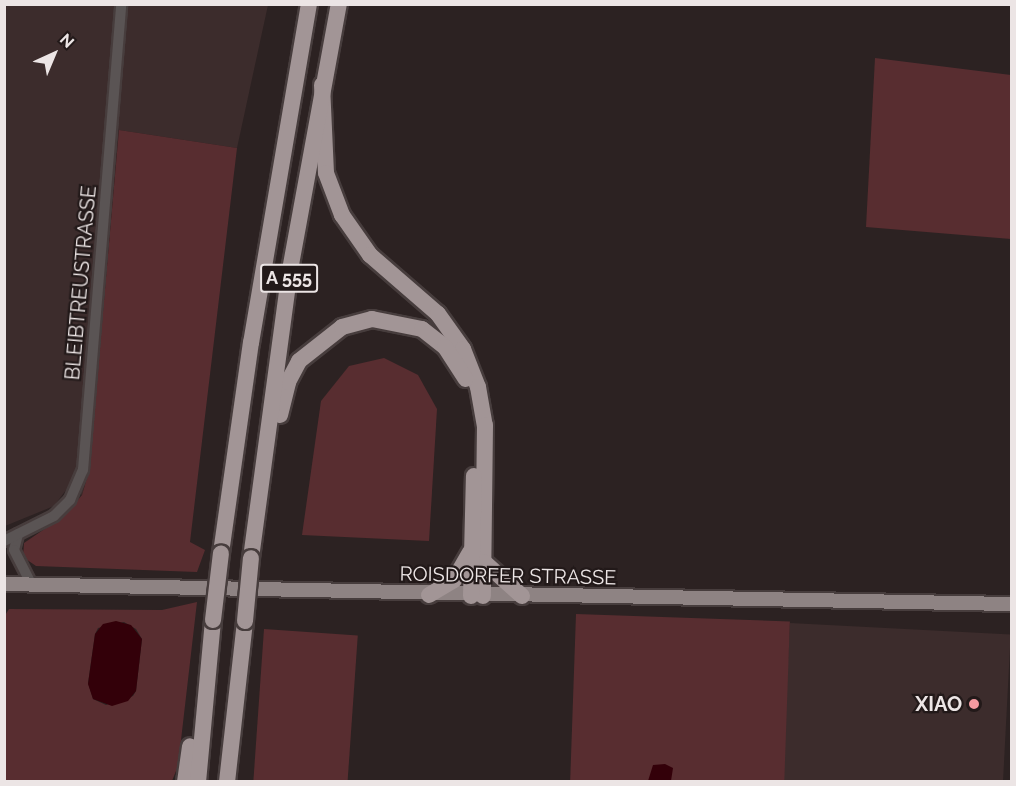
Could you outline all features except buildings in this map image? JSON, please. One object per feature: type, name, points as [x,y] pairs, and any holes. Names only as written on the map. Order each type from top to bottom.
[{"type":"highway","name":"A 555","points":[[198,782],[207,669],[221,553],[251,343],[309,4]]},
{"type":"highway","name":"A 555","points":[[227,782],[251,558],[290,270],[322,85],[339,4]]},
{"type":"highway","points":[[322,85],[326,173],[342,215],[370,255],[438,315],[463,349],[478,387],[485,425],[484,562],[477,596]]},
{"type":"highway","points":[[263,473],[288,382],[299,361],[319,342],[342,327],[372,319],[422,329],[445,347],[464,372],[475,412],[471,549],[477,596]]},
{"type":"highway","points":[[429,595],[454,580],[471,549]]},
{"type":"highway","points":[[484,562],[522,596]]},
{"type":"highway","points":[[185,782],[194,715],[207,669]]},
{"type":"main road","name":"ROISDORFER STRASSE","points":[[4,584],[477,596],[828,598],[1011,604]]},
{"type":"street","name":"BLEIBTREUSTRASSE","points":[[6,542],[54,516],[70,500],[83,470],[121,4]]},
{"type":"street","points":[[18,534],[14,550],[31,583]]},
{"type":"shaded area","points":[[5,5],[268,5],[237,148],[119,130],[89,471],[82,495],[69,486],[54,506],[5,526]]},
{"type":"shaded area","points":[[875,58],[1011,75],[1011,239],[866,227]]},
{"type":"shaded area","points":[[119,130],[237,148],[190,542],[205,550],[197,572],[36,566],[23,557],[24,543],[65,515],[82,495],[89,471]]},
{"type":"shaded area","points":[[384,358],[418,375],[437,409],[429,541],[302,535],[321,401],[349,366]]},
{"type":"shaded area","points":[[197,602],[178,766],[172,781],[5,782],[4,617],[9,609],[162,610]],"holes":[[[124,622],[136,629],[142,639],[136,691],[133,696],[106,705],[93,699],[88,683],[95,634],[98,628]]]},
{"type":"shaded area","points":[[576,614],[790,621],[784,782],[570,782]]},
{"type":"shaded area","points":[[116,621],[131,625],[142,639],[136,691],[128,701],[112,706],[93,699],[88,684],[95,634],[103,624]]},
{"type":"shaded area","points":[[790,623],[1011,635],[1003,782],[782,782]]},
{"type":"shaded area","points":[[264,629],[358,636],[348,782],[253,782]]},
{"type":"shaded area","points":[[665,764],[673,768],[671,781],[648,781],[653,765]]},
{"type":"place","name":"XIAO","points":[[974,704]]}]
